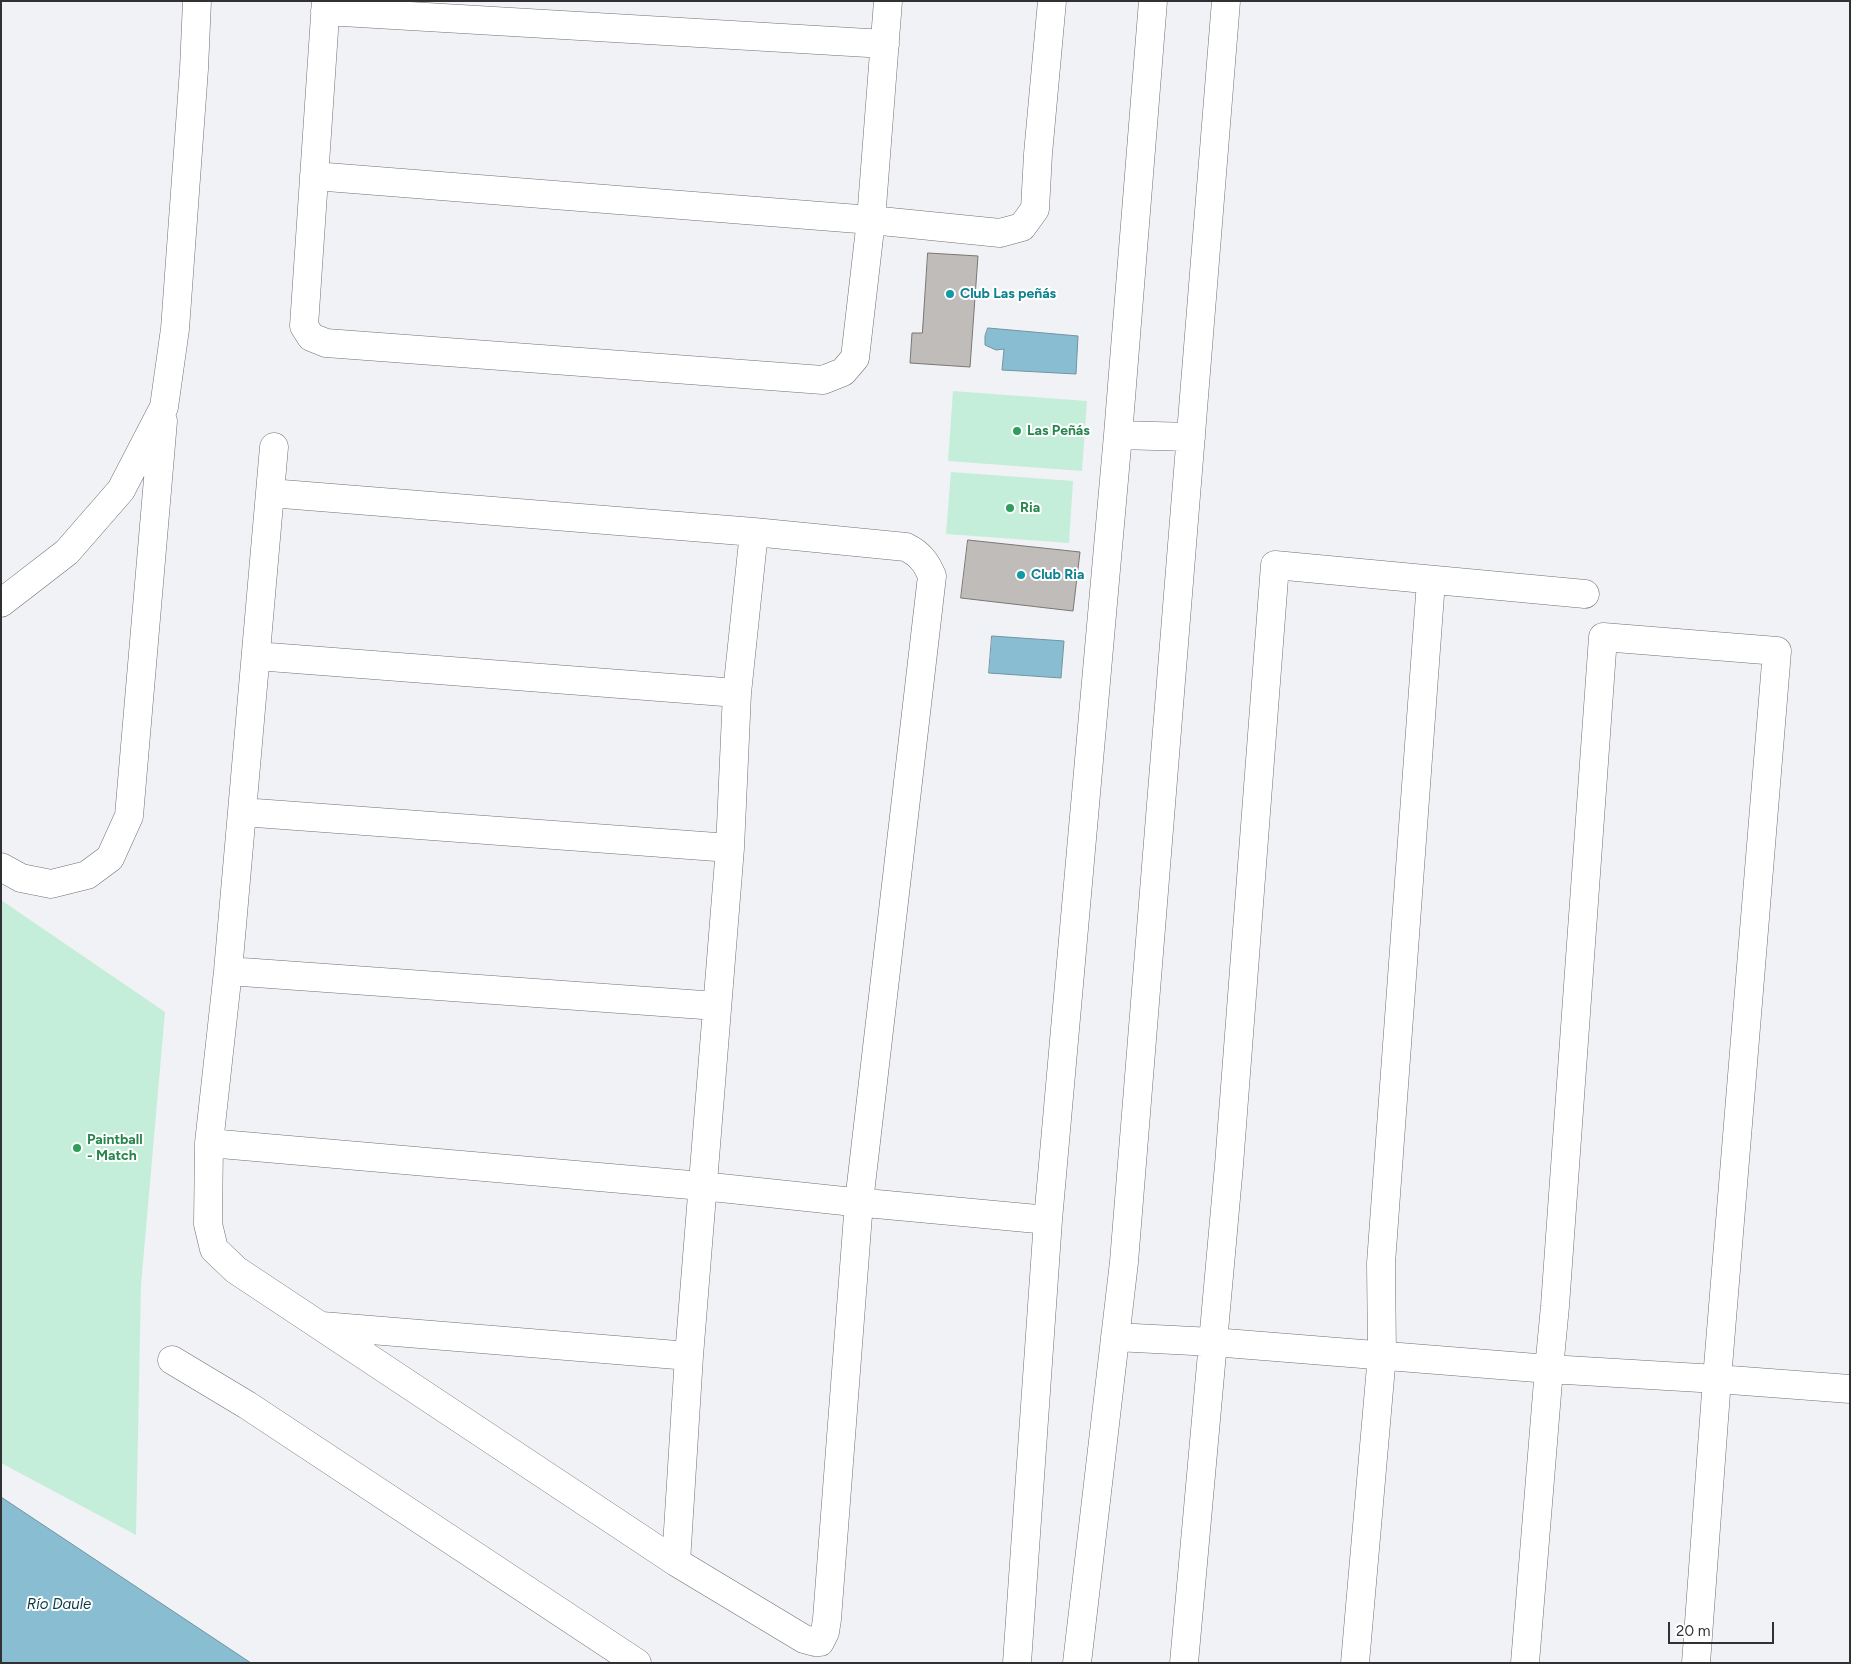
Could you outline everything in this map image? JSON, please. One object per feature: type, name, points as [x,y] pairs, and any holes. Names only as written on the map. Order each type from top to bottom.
[{"type":"street","points":[[1,867],[21,878],[51,884],[87,875],[110,858],[129,816],[164,408],[175,329],[194,69],[196,1]]},
{"type":"street","points":[[885,44],[326,6],[304,326],[311,337],[326,343],[823,380],[843,372],[855,358],[871,220],[885,44],[888,1]]},
{"type":"street","points":[[314,176],[871,220],[1000,233],[1022,227],[1035,209],[1052,1]]},
{"type":"street","points":[[1017,1663],[1048,1220],[1118,435],[1153,1]]},
{"type":"street","points":[[1077,1663],[1124,1262],[1226,1]]},
{"type":"street","points":[[1,603],[67,552],[121,490],[164,408]]},
{"type":"street","points":[[1118,435],[1191,437]]},
{"type":"street","points":[[270,493],[906,546],[918,553],[927,564],[932,576],[858,1202],[828,1619],[822,1639],[815,1642],[804,1639],[676,1562],[236,1270],[214,1249],[208,1224],[209,1143],[228,971],[274,447]]},
{"type":"street","points":[[676,1562],[689,1356],[730,848],[737,693],[754,532]]},
{"type":"street","points":[[1184,1663],[1229,1165],[1275,565],[1585,594]]},
{"type":"street","points":[[1355,1663],[1382,1355],[1381,1263],[1431,581]]},
{"type":"street","points":[[1525,1663],[1548,1369],[1555,1306],[1603,637],[1777,651],[1717,1379],[1696,1663]]},
{"type":"street","points":[[256,656],[737,693]]},
{"type":"street","points":[[242,812],[730,848]]},
{"type":"street","points":[[228,971],[717,1006]]},
{"type":"street","points":[[209,1143],[702,1186],[1048,1220]]},
{"type":"street","points":[[320,1326],[689,1356]]},
{"type":"street","points":[[1115,1337],[1213,1342],[1548,1369],[1850,1389]]},
{"type":"street","points":[[172,1360],[247,1405],[637,1663]]},
{"type":"green space","name":"Las Peñás","points":[[953,391],[1087,401],[1082,471],[948,461]]},
{"type":"green space","name":"Ria","points":[[951,472],[1073,481],[1069,543],[946,534]]},
{"type":"green space","name":"Paintball - Match","points":[[1,900],[165,1012],[141,1285],[136,1535],[1,1463]]},
{"type":"water","points":[[988,328],[1078,336],[1076,374],[1002,370],[1004,349],[996,350],[985,345],[985,336]]},
{"type":"water","points":[[992,636],[1064,641],[1061,678],[989,673]]},
{"type":"water","name":"Río Daule","points":[[1,1497],[251,1663],[1,1663]]},
{"type":"building","name":"Club Las peñás","points":[[928,253],[978,256],[970,367],[910,363],[912,333],[922,333]]},
{"type":"building","name":"Club Ria","points":[[968,540],[1080,552],[1073,611],[961,598]]},
{"type":"place","name":"Club Las peñás","points":[[950,294]]},
{"type":"place","name":"Las Peñás","points":[[1017,431]]},
{"type":"place","name":"Ria","points":[[1010,508]]},
{"type":"place","name":"Club Ria","points":[[1021,575]]},
{"type":"place","name":"Paintball - Match","points":[[77,1148]]}]
